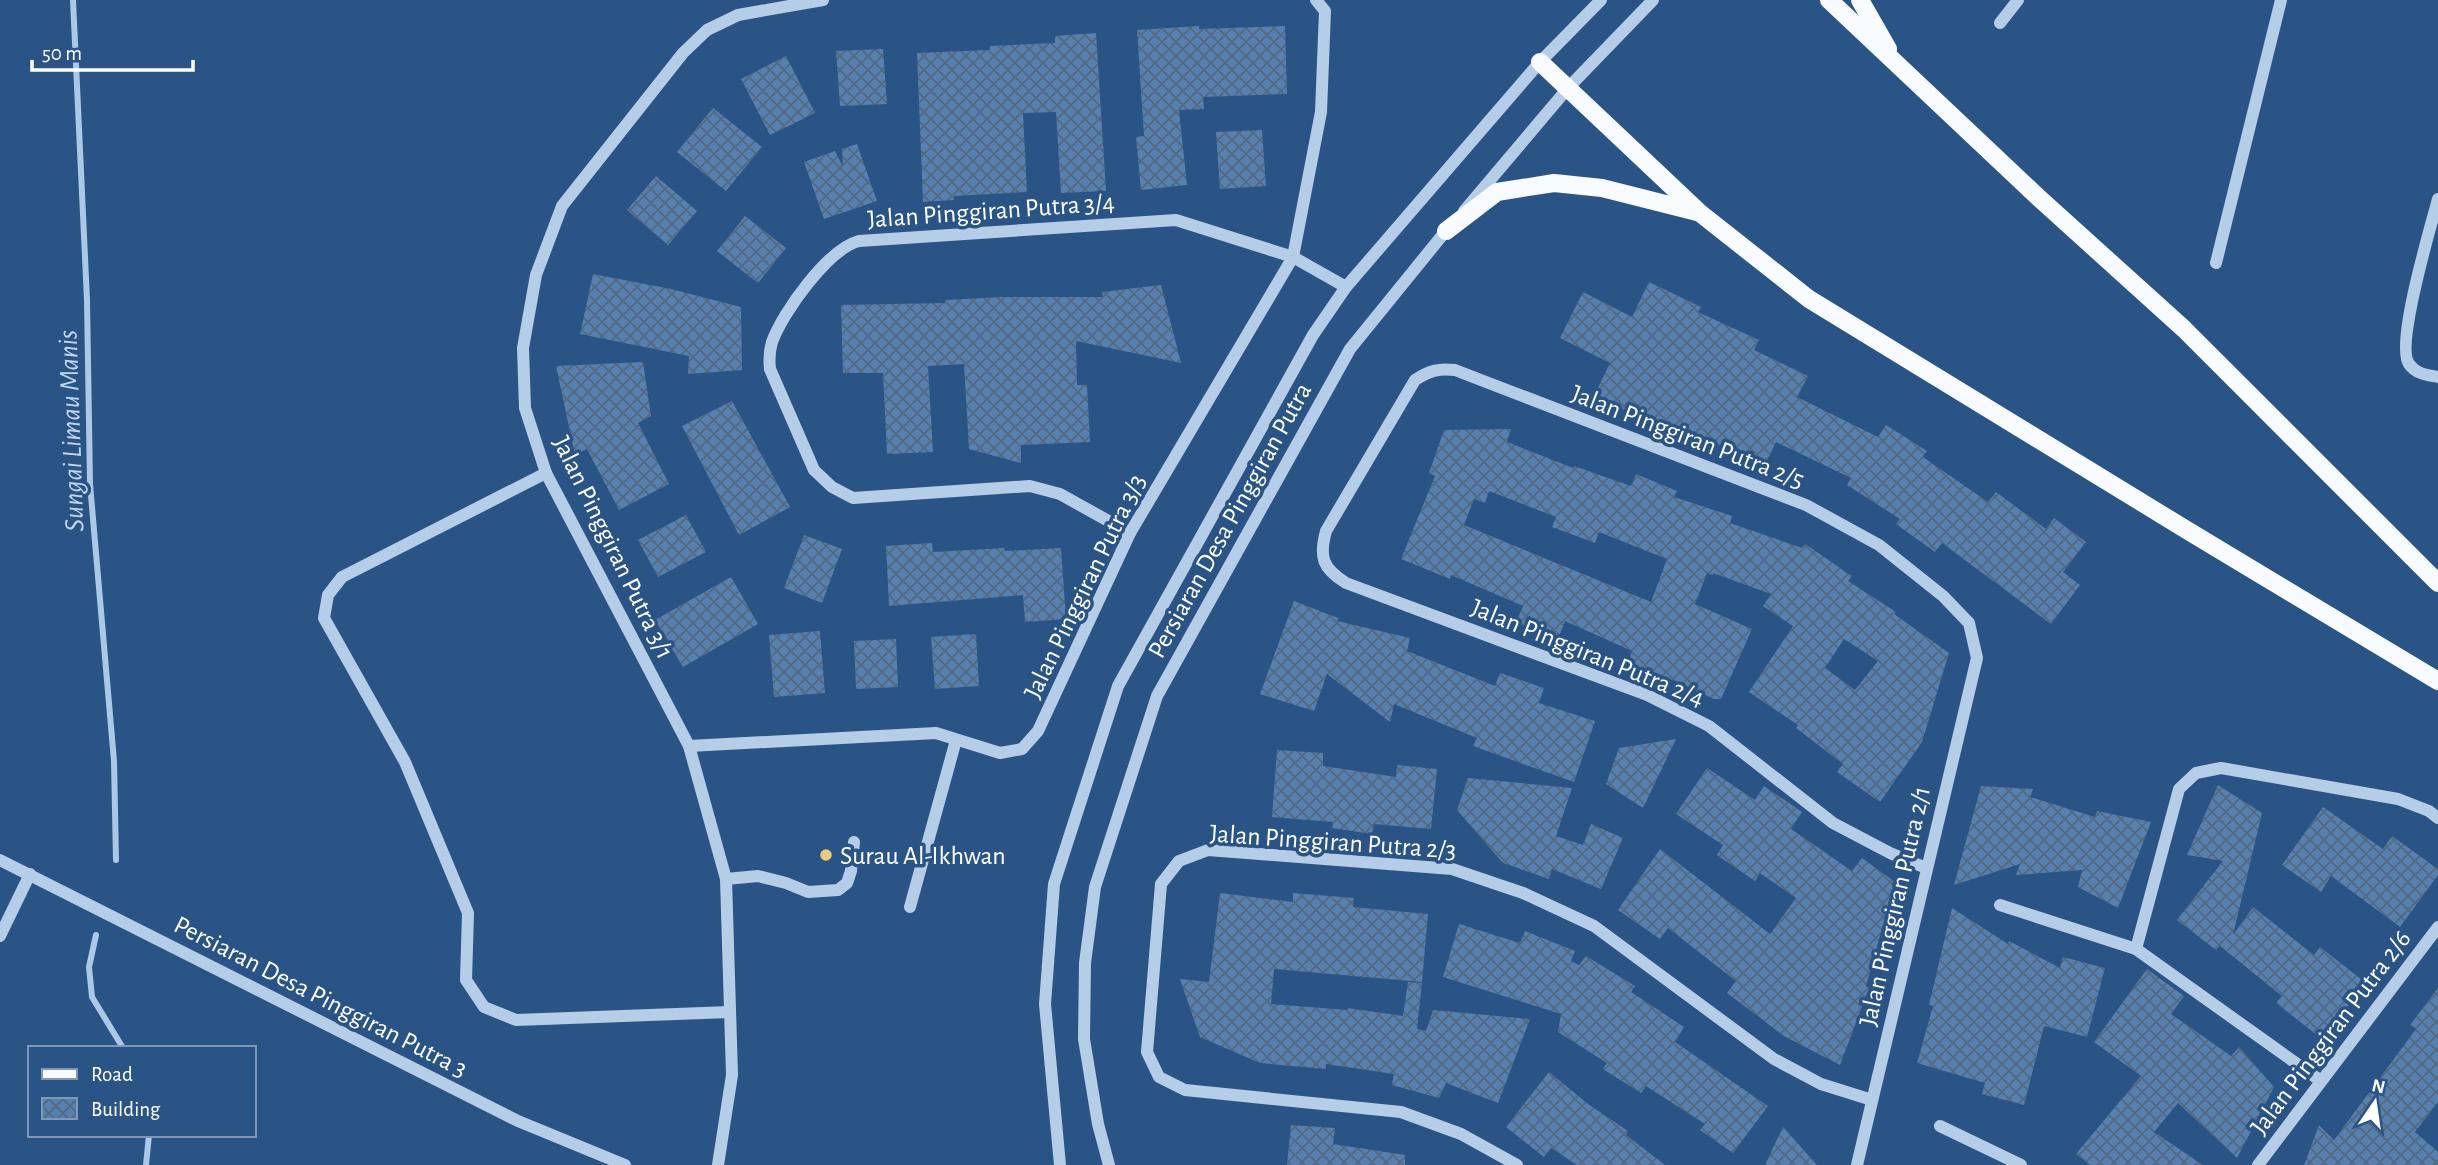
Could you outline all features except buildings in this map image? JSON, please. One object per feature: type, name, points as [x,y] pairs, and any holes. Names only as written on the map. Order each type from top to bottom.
[{"type":"main road","points":[[1829,0],[1898,67],[2184,329],[2438,583]]},
{"type":"main road","points":[[1860,0],[1898,67]]},
{"type":"main road","points":[[1540,62],[1700,213],[1810,299],[2438,681]]},
{"type":"main road","points":[[1446,232],[1497,192],[1554,183],[1602,188],[1700,213]]},
{"type":"street","name":"Jalan Pinggiran Putra 3/1","points":[[718,1165],[732,1075],[726,879],[689,746],[546,473],[525,408],[523,348],[536,275],[562,206],[683,53],[707,30],[738,15],[823,0]]},
{"type":"street","name":"Jalan Pinggiran Putra 3/3","points":[[689,746],[936,733],[1000,753],[1022,749],[1038,731],[1130,533],[1293,257],[1321,112],[1325,11],[1316,0]]},
{"type":"street","name":"Persiaran Desa Pinggiran Putra","points":[[1060,1165],[1045,1004],[1054,884],[1118,686],[1312,335],[1346,287],[1540,62],[1601,0]]},
{"type":"street","name":"Persiaran Desa Pinggiran Putra","points":[[1109,1165],[1098,1124],[1084,1039],[1085,963],[1094,887],[1157,696],[1350,349],[1568,88],[1653,0]]},
{"type":"street","points":[[2000,23],[2018,0]]},
{"type":"street","points":[[2216,263],[2281,0]]},
{"type":"street","points":[[2438,199],[2409,317],[2404,349],[2407,362],[2418,373],[2438,377]]},
{"type":"street","name":"Jalan Pinggiran Putra 3/4","points":[[1130,533],[1060,494],[1030,486],[853,498],[832,487],[814,470],[770,369],[772,341],[798,296],[836,252],[847,244],[859,241],[1176,220],[1293,257],[1346,287]]},
{"type":"street","name":"Jalan Pinggiran Putra 2/5","points":[[1370,455],[1415,380],[1439,368],[1455,370],[1806,505],[1879,545],[1943,596],[1969,624],[1977,657]]},
{"type":"street","name":"Jalan Pinggiran Putra 2/4","points":[[1370,455],[1326,531],[1321,547],[1324,562],[1332,574],[1346,583],[1647,695],[1709,726],[1833,824],[1889,853],[1926,868]]},
{"type":"street","points":[[546,473],[342,577],[328,595],[324,618],[405,762],[468,913],[466,979],[484,1007],[516,1020],[730,1012]]},
{"type":"street","name":"Jalan Pinggiran Putra 2/1","points":[[1857,1165],[1977,657]]},
{"type":"street","points":[[910,907],[956,740]]},
{"type":"street","points":[[2136,949],[2179,789],[2196,773],[2221,768],[2398,799],[2429,810],[2438,818]]},
{"type":"street","points":[[726,879],[758,876],[808,892],[838,890],[847,883],[851,872],[854,842]]},
{"type":"street","name":"Jalan Pinggiran Putra 2/3","points":[[1517,1165],[1461,1134],[1401,1112],[1185,1090],[1159,1077],[1147,1052],[1161,884],[1179,861],[1208,850],[1451,869],[1523,894],[1594,926],[1774,1059],[1821,1084],[1872,1100]]},
{"type":"street","name":"Persiaran Desa Pinggiran Putra 3","points":[[0,860],[518,1121],[625,1165]]},
{"type":"street","points":[[0,936],[30,874]]},
{"type":"street","points":[[2000,905],[2136,949],[2321,1081]]},
{"type":"street","name":"Jalan Pinggiran Putra 2/6","points":[[2258,1165],[2438,927]]},
{"type":"street","points":[[1940,1126],[2021,1165]]},
{"type":"waterway","name":"Sungai Limau Manis","points":[[73,0],[87,300],[90,484],[114,761],[116,860]]},
{"type":"waterway","name":"Sungai Limau Manis","points":[[96,935],[89,967],[92,997],[122,1046]]},
{"type":"waterway","name":"Sungai Limau Manis","points":[[146,1165],[149,1137]]},
{"type":"place","name":"Surau Al-Ikhwan","points":[[826,855]]}]
